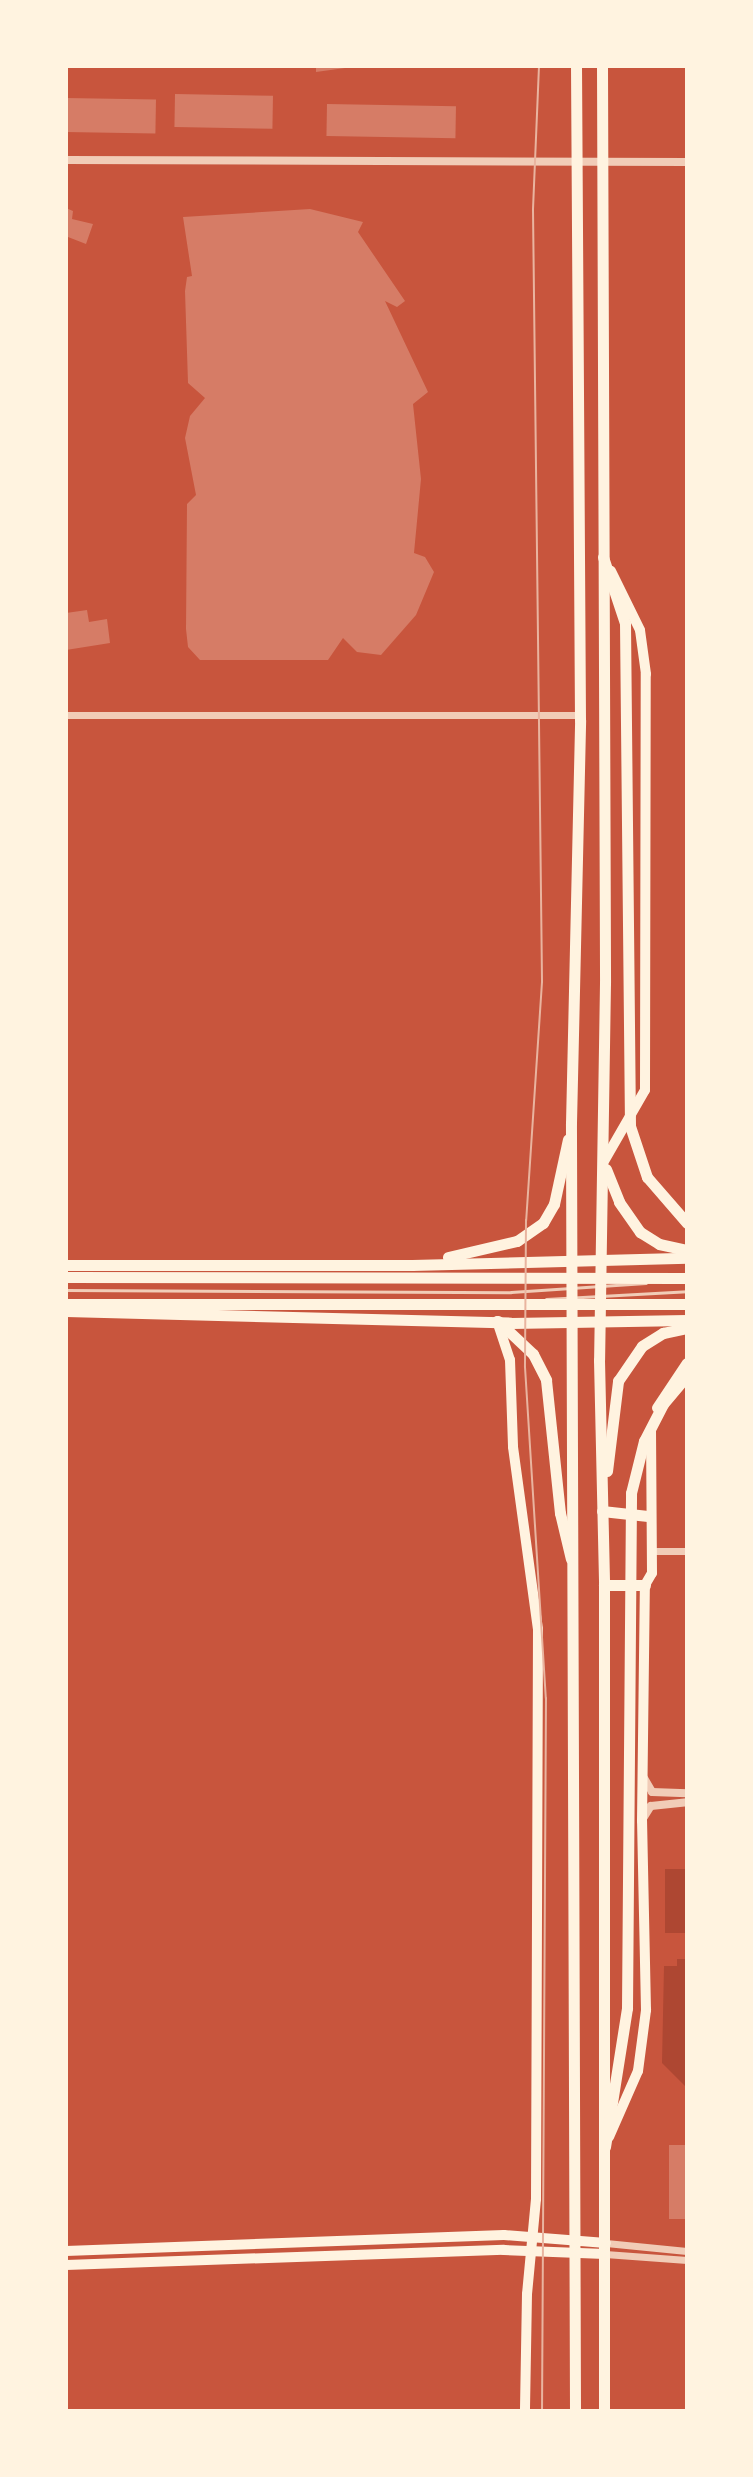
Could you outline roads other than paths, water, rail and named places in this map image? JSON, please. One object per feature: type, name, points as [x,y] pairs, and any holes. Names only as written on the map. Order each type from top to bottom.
[{"type":"main road","points":[[575,2411],[575,1260],[571,1123],[580,715],[574,162],[576,66]]},
{"type":"main road","points":[[602,66],[605,162],[601,1320],[606,2249],[604,2411]]},
{"type":"main road","points":[[603,557],[625,623],[626,896],[633,1142],[657,1193],[687,1223]]},
{"type":"main road","points":[[603,557],[633,610],[646,674],[645,1090],[603,1163]]},
{"type":"main road","points":[[412,1265],[517,1241],[543,1223],[554,1204],[571,1123]]},
{"type":"main road","points":[[603,1163],[619,1202],[640,1232],[659,1244],[687,1250]]},
{"type":"main road","points":[[66,1265],[412,1265],[504,1260],[687,1258]]},
{"type":"main road","points":[[66,1277],[687,1280]]},
{"type":"main road","points":[[66,1301],[687,1304]]},
{"type":"main road","points":[[66,1311],[511,1323],[687,1320]]},
{"type":"main road","points":[[497,1321],[533,1354],[546,1380],[560,1513],[576,1583]]},
{"type":"main road","points":[[497,1321],[510,1360],[513,1447],[538,1629],[532,2237],[527,2294],[525,2411]]},
{"type":"main road","points":[[602,1511],[618,1381],[642,1346],[663,1333],[687,1328]]},
{"type":"main road","points":[[605,2147],[638,2071],[646,2010],[642,1821],[645,1585],[652,1573],[648,1516],[649,1439],[658,1403],[687,1363]]},
{"type":"main road","points":[[605,2147],[627,2008],[626,1714],[631,1493],[644,1441],[663,1404],[687,1375]]},
{"type":"main road","points":[[602,1511],[648,1516]]},
{"type":"main road","points":[[604,1585],[645,1585]]},
{"type":"main road","points":[[66,2251],[532,2237],[577,2247],[606,2249]]},
{"type":"main road","points":[[66,2265],[577,2247]]},
{"type":"street","points":[[66,160],[687,162]]},
{"type":"street","points":[[66,715],[580,715]]},
{"type":"street","points":[[651,1551],[687,1551]]},
{"type":"street","points":[[643,1774],[652,1792],[687,1793]]},
{"type":"street","points":[[642,1821],[651,1806],[687,1802]]},
{"type":"street","points":[[606,2249],[687,2251]]},
{"type":"street","points":[[606,2249],[687,2260]]},
{"type":"lane","points":[[66,1301],[510,1301],[687,1280]]},
{"type":"lane","points":[[66,1290],[687,1291]]},
{"type":"tram line","points":[[539,66],[533,210],[542,982],[526,1220],[525,1367],[546,1698],[542,2411]]}]
